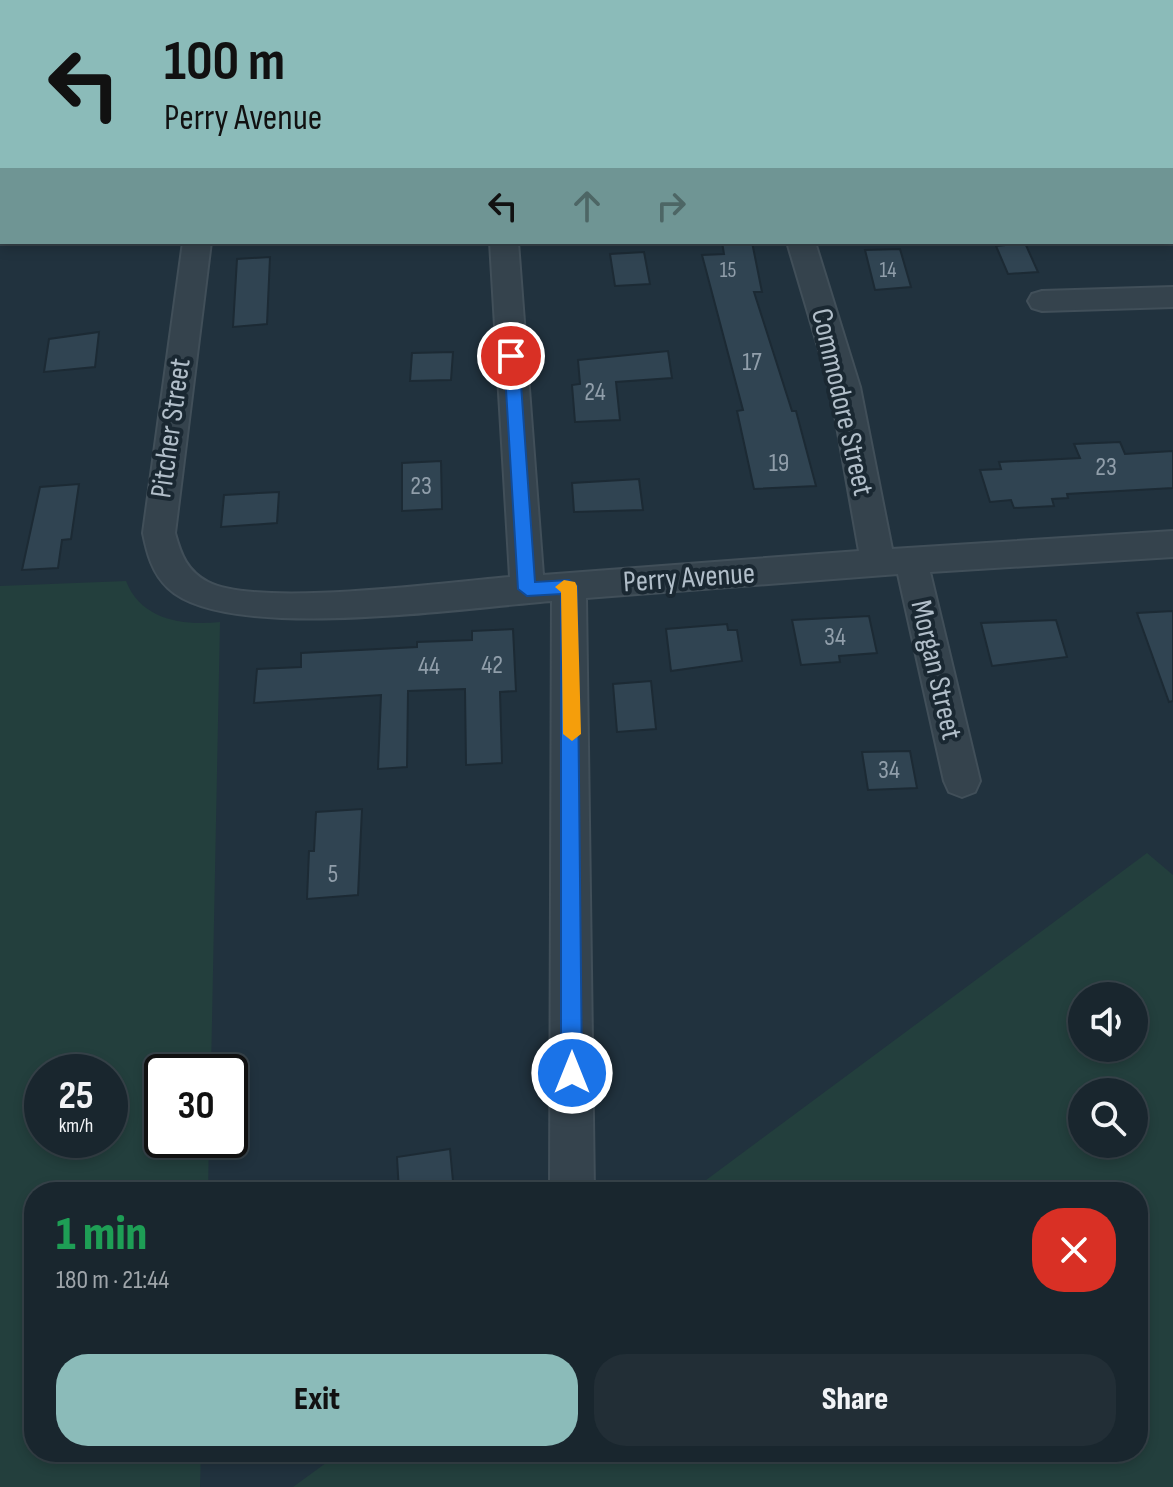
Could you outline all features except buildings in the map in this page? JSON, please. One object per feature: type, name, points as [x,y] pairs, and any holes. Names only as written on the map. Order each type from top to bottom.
[{"type":"street","name":"Pitcher Street","points":[[197,244],[159,533],[167,563],[183,581],[205,597]]},
{"type":"street","points":[[504,244],[527,589]]},
{"type":"street","name":"Commodore Street","points":[[802,244],[894,561]]},
{"type":"street","points":[[1042,301],[1173,297]]},
{"type":"street","name":"Perry Avenue","points":[[205,597],[237,604],[283,606],[894,561],[1173,544]]},
{"type":"street","name":"Morgan Street","points":[[894,561],[962,781]]},
{"type":"street","points":[[569,586],[572,1182]]},
{"type":"green space","points":[[126,581],[142,604],[165,618],[192,623],[220,622],[211,1054],[144,1054],[144,1158],[209,1158],[208,1182],[24,1182],[24,1462],[201,1462],[200,1487],[0,1487],[0,586]]},
{"type":"green space","points":[[1147,853],[1173,875],[1173,1487],[293,1487],[327,1462],[1148,1462],[1148,1182],[703,1182]]},
{"type":"slow traffic","points":[[564,587],[569,586],[572,734]]},
{"type":"route","points":[[511,356],[527,589],[569,586],[572,1073]]}]
